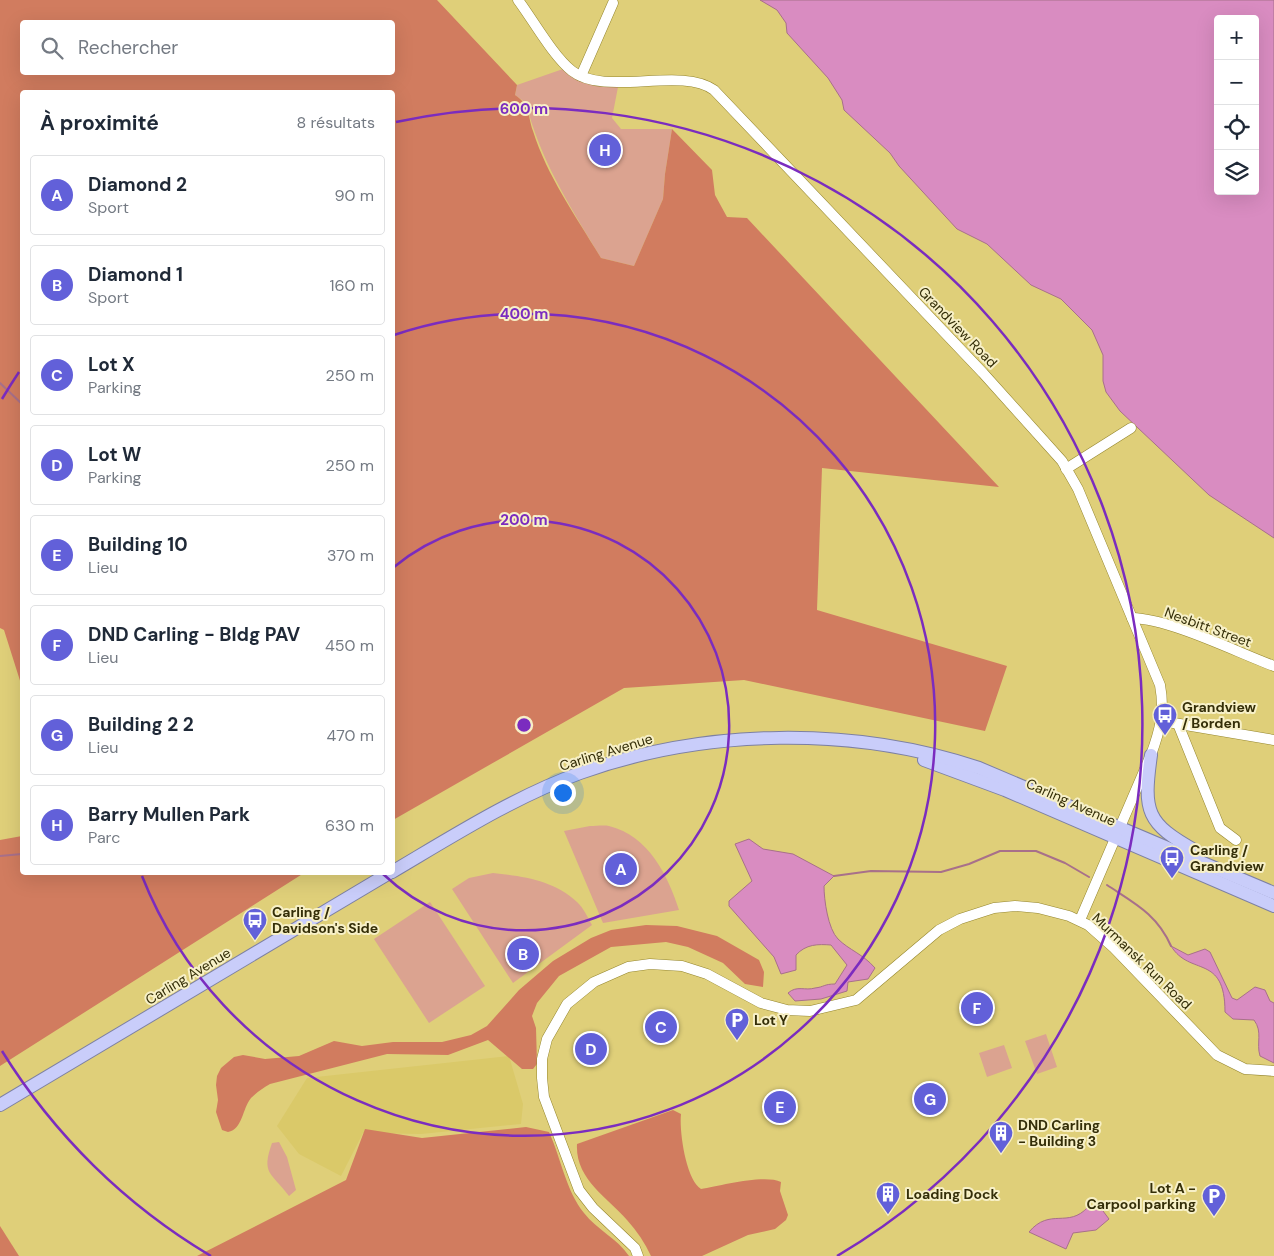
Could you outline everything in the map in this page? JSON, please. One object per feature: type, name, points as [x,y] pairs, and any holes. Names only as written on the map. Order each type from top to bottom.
[{"type":"main road","name":"Carling Avenue","points":[[395,870],[543,788],[581,773],[632,757],[727,741],[784,738],[849,742],[910,750],[966,763],[1274,906]]},
{"type":"main road","points":[[1150,755],[1148,800],[1157,824],[1170,836],[1248,882]]},
{"type":"main road","name":"Carling Avenue","points":[[1118,832],[1274,892]]},
{"type":"main road","name":"Carling Avenue","points":[[0,1105],[387,875]]},
{"type":"street","name":"Grandview Road","points":[[518,0],[564,63],[581,76],[600,80],[633,82],[697,82],[714,90],[983,373],[1048,445],[1066,469],[1078,489],[1160,685],[1163,703],[1162,721],[1150,755],[1080,920]]},
{"type":"street","points":[[581,76],[613,3]]},
{"type":"street","points":[[1066,469],[1131,428]]},
{"type":"street","name":"Nesbitt Street","points":[[1132,618],[1144,618],[1193,634],[1274,666]]},
{"type":"street","points":[[1162,721],[1274,740]]},
{"type":"street","points":[[1178,724],[1220,828],[1236,840]]},
{"type":"street","name":"Murmansk Run Road","points":[[638,1256],[635,1248],[597,1212],[579,1190],[544,1097],[542,1068],[547,1039],[560,1013],[584,989],[611,973],[628,967],[672,964],[699,970],[761,1003],[787,1010],[810,1011],[856,1000],[939,930],[968,915],[994,908],[1020,906],[1038,908],[1080,920],[1114,948],[1217,1054],[1239,1067],[1260,1072],[1274,1071]]},
{"type":"shaded area","points":[[0,0],[437,0],[517,85],[515,95],[524,103],[528,111],[533,131],[546,164],[601,258],[634,266],[663,199],[672,129],[712,170],[715,195],[727,217],[747,218],[999,487],[822,468],[817,610],[1007,666],[985,731],[744,680],[624,688],[395,819],[395,90],[20,90],[20,681],[4,630],[0,628]]},
{"type":"shaded area","points":[[760,0],[1274,0],[1274,538],[1209,495],[1120,411],[1106,392],[1103,381],[1103,355],[1092,330],[1061,299],[1031,285],[987,244],[957,229],[899,166],[890,153],[844,110],[842,100],[828,78],[787,33],[786,23],[777,10]]},
{"type":"shaded area","points":[[563,69],[576,78],[589,83],[618,87],[612,118],[621,129],[672,129],[663,199],[634,266],[601,258],[548,164],[539,144],[526,103],[515,95],[517,85]]},
{"type":"shaded area","points":[[590,826],[609,826],[623,831],[646,848],[663,871],[679,910],[603,923],[564,831]]},
{"type":"shaded area","points":[[20,836],[20,875],[301,875],[0,1066],[0,840]]},
{"type":"shaded area","points":[[749,839],[763,849],[793,854],[834,876],[824,886],[829,922],[838,939],[866,959],[875,968],[868,979],[848,982],[847,991],[821,999],[795,1001],[788,993],[795,989],[811,989],[835,984],[847,965],[831,945],[817,945],[808,947],[796,955],[796,970],[781,974],[774,957],[729,906],[729,901],[752,881],[735,844]]},
{"type":"shaded area","points":[[493,873],[537,880],[558,889],[579,904],[592,925],[513,983],[452,889],[469,878]]},
{"type":"shaded area","points":[[430,902],[485,986],[429,1023],[374,939]]},
{"type":"shaded area","points":[[646,925],[677,926],[717,936],[759,960],[764,972],[763,987],[745,984],[723,963],[688,947],[666,942],[611,947],[559,976],[537,1003],[532,1016],[536,1028],[537,1064],[533,1069],[522,1069],[488,1040],[448,1055],[387,1054],[270,1084],[251,1098],[237,1127],[228,1132],[222,1130],[216,1112],[218,1100],[217,1076],[221,1068],[234,1057],[243,1055],[265,1059],[299,1056],[334,1041],[362,1046],[393,1042],[442,1042],[471,1035],[487,1026],[519,990],[553,961],[591,938],[611,930]]},
{"type":"shaded area","points":[[1171,946],[1188,955],[1205,949],[1210,952],[1232,998],[1237,1000],[1255,987],[1265,990],[1270,1001],[1274,1003],[1274,1063],[1260,1056],[1259,1033],[1254,1020],[1233,1019],[1225,1012],[1223,993],[1219,981],[1213,973],[1187,961]]},
{"type":"shaded area","points":[[1046,1034],[1057,1067],[1037,1074],[1025,1041]]},
{"type":"shaded area","points":[[1004,1045],[1012,1068],[987,1077],[979,1053]]},
{"type":"shaded area","points":[[509,1056],[523,1104],[521,1124],[421,1134],[363,1133],[341,1176],[299,1154],[277,1126],[307,1078]]},
{"type":"shaded area","points":[[673,1110],[681,1114],[682,1143],[688,1166],[691,1176],[701,1189],[764,1179],[781,1182],[780,1191],[788,1215],[786,1220],[775,1229],[748,1235],[702,1256],[651,1256],[641,1237],[631,1224],[587,1177],[581,1167],[577,1144]]},
{"type":"shaded area","points":[[526,1127],[549,1132],[568,1185],[578,1204],[589,1219],[619,1244],[629,1256],[197,1256],[346,1180],[365,1129],[422,1138]]},
{"type":"shaded area","points":[[279,1142],[287,1157],[296,1190],[289,1196],[273,1177],[268,1167],[267,1161],[272,1143]]},
{"type":"shaded area","points":[[1088,1207],[1100,1207],[1109,1219],[1096,1230],[1073,1233],[1066,1249],[1029,1232],[1044,1221],[1073,1217]]},
{"type":"shaded area","points":[[0,1226],[19,1256],[0,1256]]},
{"type":"waterway","points":[[0,383],[20,402]]},
{"type":"waterway","points":[[834,876],[871,871],[941,872],[969,864],[1000,851],[1036,851],[1065,863],[1089,877]]},
{"type":"waterway","points":[[0,856],[20,854]]},
{"type":"waterway","points":[[1107,885],[1152,917],[1171,946]]},
{"type":"place","name":"Barry Mullen Park","points":[[605,150]]},
{"type":"place","name":"Grandview / Borden","points":[[1165,736]]},
{"type":"place","name":"Diamond 2","points":[[621,869]]},
{"type":"place","name":"Carling / Grandview","points":[[1172,879]]},
{"type":"place","name":"Carling / Davidson's Side","points":[[255,941]]},
{"type":"place","name":"Diamond 1","points":[[523,954]]},
{"type":"place","name":"DND Carling - Bldg PAV","points":[[977,1008]]},
{"type":"place","name":"Lot X","points":[[661,1027]]},
{"type":"place","name":"Lot Y","points":[[737,1041]]},
{"type":"place","name":"Lot W","points":[[591,1049]]},
{"type":"place","name":"Building 2 2","points":[[930,1099]]},
{"type":"place","name":"Building 10","points":[[780,1107]]},
{"type":"place","name":"DND Carling - Building 3","points":[[1001,1154]]},
{"type":"place","name":"Loading Dock","points":[[888,1215]]},
{"type":"place","name":"Lot A - Carpool parking","points":[[1214,1217]]}]
